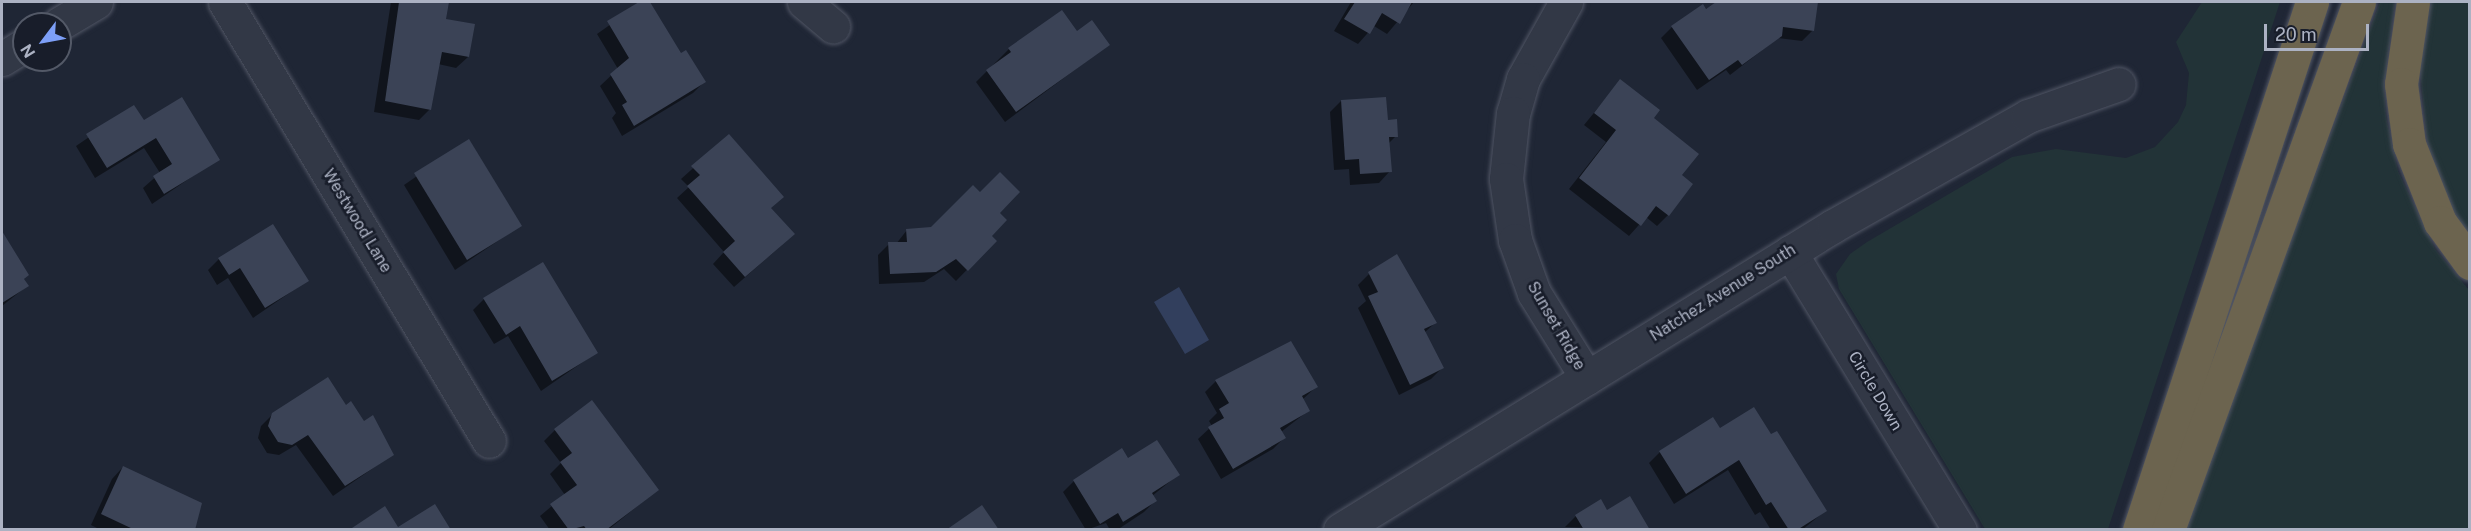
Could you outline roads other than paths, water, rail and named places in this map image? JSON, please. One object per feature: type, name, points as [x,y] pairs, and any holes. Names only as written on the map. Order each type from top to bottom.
[{"type":"highway","points":[[2139,530],[2312,2]]},
{"type":"highway","points":[[2168,530],[2359,2]]},
{"type":"highway","points":[[2413,2],[2401,84],[2407,134],[2432,206],[2469,263]]},
{"type":"street","points":[[72,16],[96,2]]},
{"type":"street","name":"Westwood Lane","points":[[225,2],[489,441]]},
{"type":"street","points":[[804,2],[833,26]]},
{"type":"street","name":"Sunset Ridge","points":[[1566,2],[1522,79],[1513,113],[1506,179],[1515,240],[1530,284],[1587,378]]},
{"type":"street","name":"Natchez Avenue South","points":[[1341,530],[1790,252],[2028,116],[2119,84]]},
{"type":"street","name":"Circle Down","points":[[1790,252],[1960,530]]},
{"type":"water","points":[[1179,287],[1209,340],[1185,354],[1154,302]]}]
